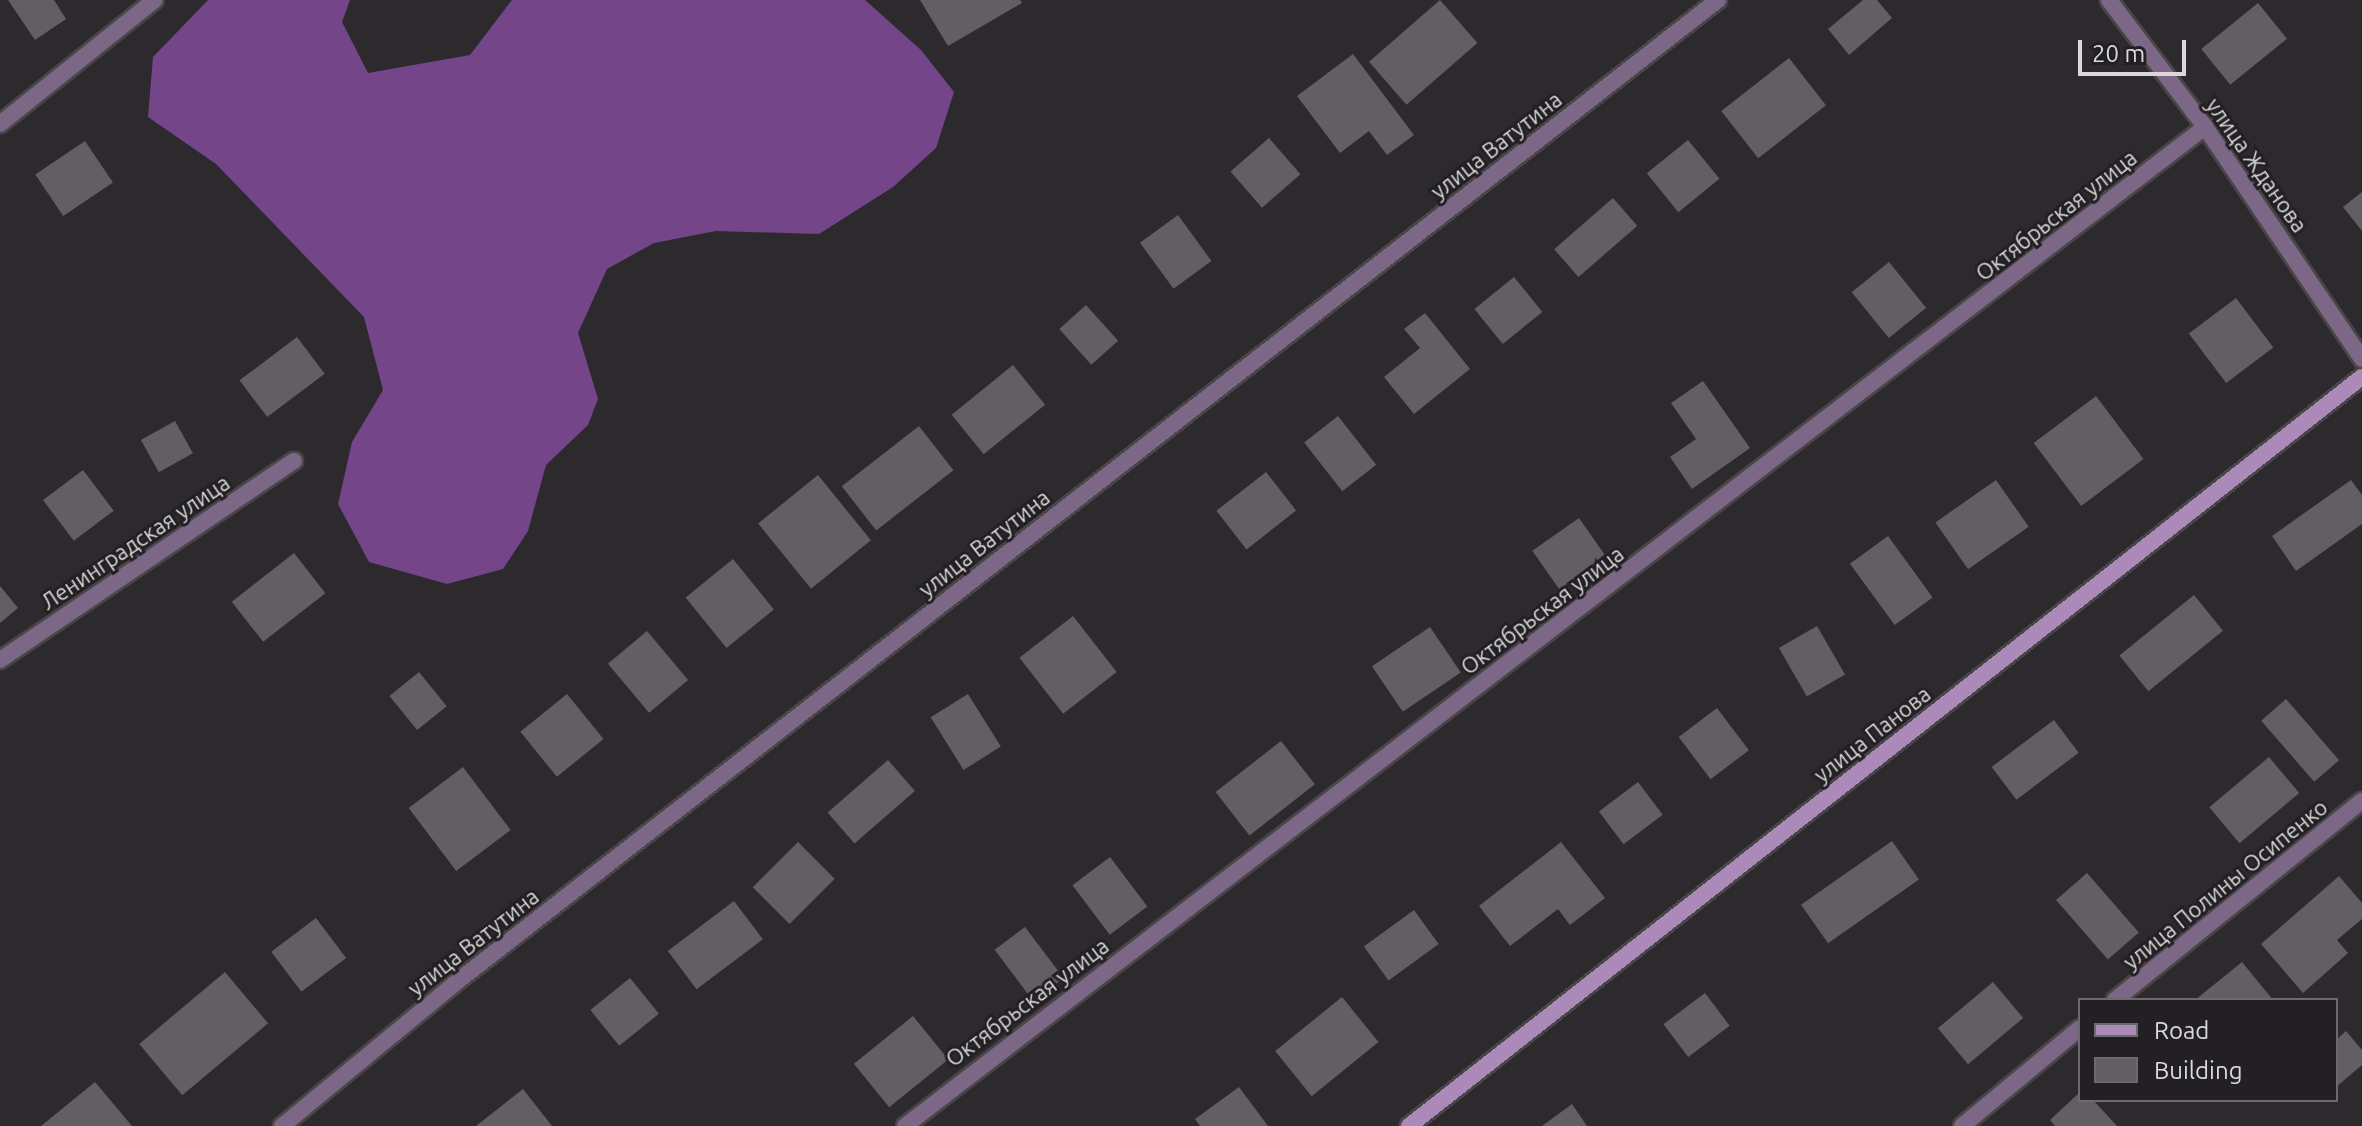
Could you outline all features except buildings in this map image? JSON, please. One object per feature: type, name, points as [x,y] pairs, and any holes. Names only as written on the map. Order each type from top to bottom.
[{"type":"main road","name":"улица Панова","points":[[1409,1126],[2362,377]]},
{"type":"street","points":[[0,124],[155,0]]},
{"type":"street","name":"улица Ватутина","points":[[282,1126],[467,974],[1718,0]]},
{"type":"street","name":"улица Жданова","points":[[2109,0],[2205,127],[2362,359]]},
{"type":"street","name":"Октябрьская улица","points":[[905,1126],[2205,127]]},
{"type":"street","name":"Ленинградская улица","points":[[0,660],[294,461]]},
{"type":"street","name":"улица Полины Осипенко","points":[[2117,998],[2362,801]]},
{"type":"street","points":[[1962,1126],[2078,1030]]},
{"type":"shaded area","points":[[208,0],[350,0],[342,22],[368,73],[470,55],[512,0],[865,0],[921,50],[954,92],[936,148],[893,187],[819,234],[716,231],[654,243],[607,269],[578,333],[598,399],[588,425],[546,465],[528,531],[503,569],[447,584],[369,562],[338,504],[352,442],[383,390],[364,317],[216,164],[148,117],[153,57]]}]
